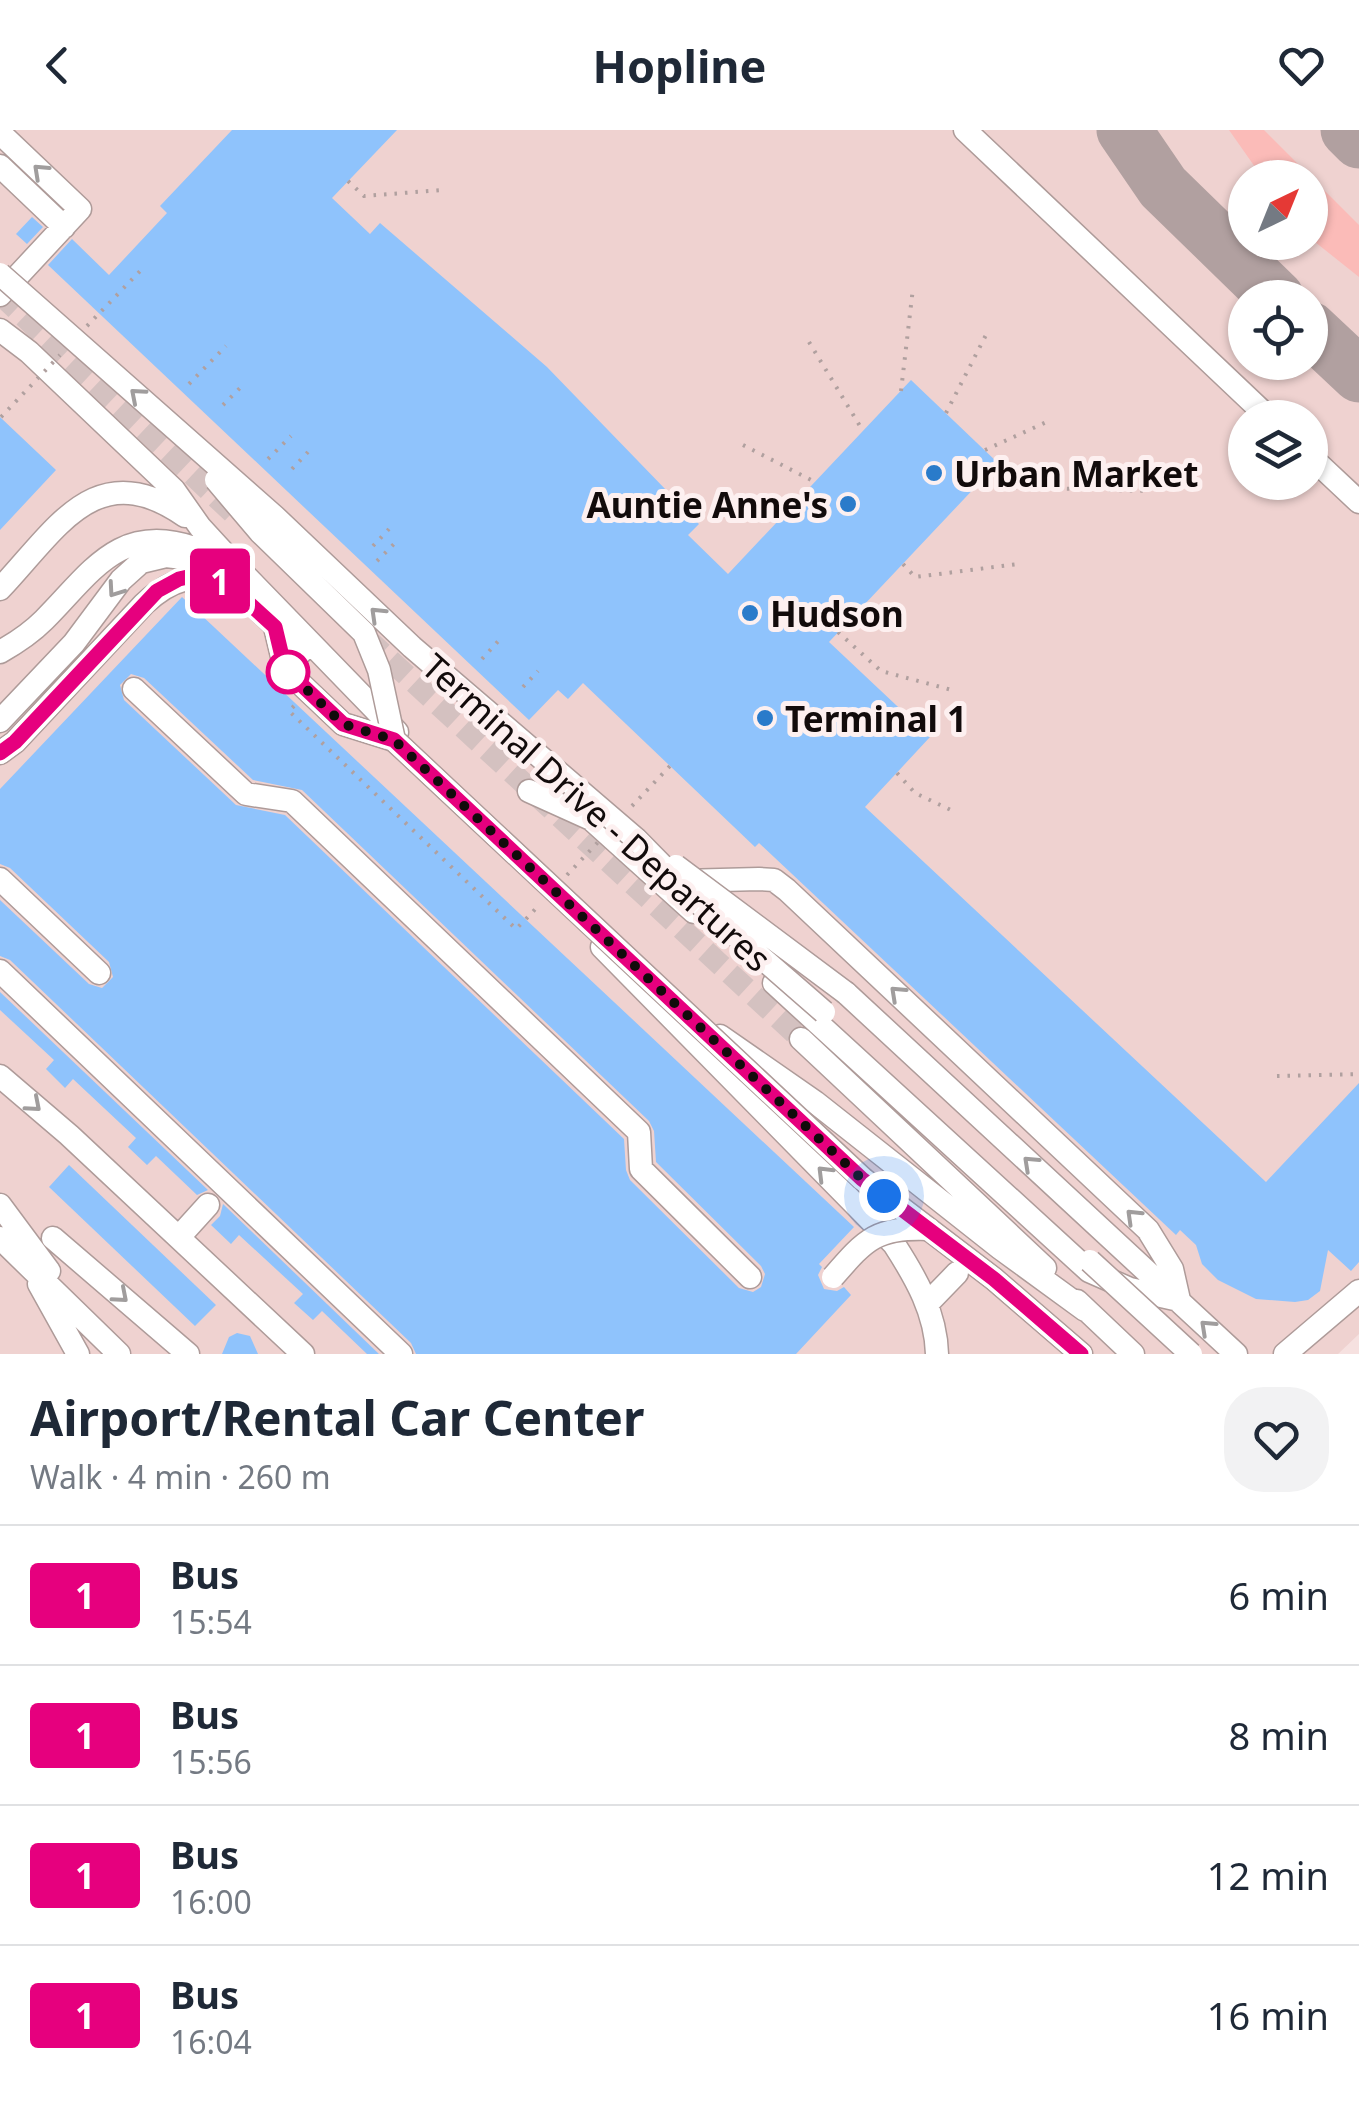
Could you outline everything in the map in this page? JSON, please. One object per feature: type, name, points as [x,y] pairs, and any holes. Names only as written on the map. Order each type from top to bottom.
[{"type":"street","points":[[965,130],[1251,400]]},
{"type":"street","points":[[0,133],[80,209],[0,295]]},
{"type":"street","points":[[0,166],[64,226]]},
{"type":"street","name":"Terminal Drive - Departures","points":[[0,274],[274,516],[412,647],[636,839],[700,904],[824,1012],[1190,1354]]},
{"type":"street","points":[[0,330],[30,352],[174,490],[200,527],[234,564],[630,978],[894,1244],[927,1304],[936,1329],[936,1354]]},
{"type":"street","points":[[174,428],[260,532],[364,634],[379,670],[394,740]]},
{"type":"street","points":[[1328,473],[1359,502]]},
{"type":"street","points":[[0,589],[74,512],[99,494],[110,491],[147,496],[165,502],[200,527]]},
{"type":"street","points":[[0,652],[26,636],[93,568],[137,541],[171,541],[234,564]]},
{"type":"street","points":[[0,721],[74,643],[121,580],[140,562],[166,556],[234,564]]},
{"type":"street","points":[[15,751],[144,604],[167,584],[192,576],[230,586],[862,1179],[994,1279],[1081,1354]]},
{"type":"street","points":[[0,634],[26,636]]},
{"type":"street","points":[[134,689],[246,794],[292,801],[510,1008],[639,1132],[641,1169],[750,1276]]},
{"type":"street","points":[[530,791],[591,820],[1089,1271],[1130,1289],[1179,1300]]},
{"type":"street","points":[[636,839],[716,893],[846,993],[1236,1354]]},
{"type":"street","points":[[0,879],[99,973]]},
{"type":"street","points":[[660,882],[759,879],[774,880],[788,890],[1148,1230],[1172,1270],[1179,1300]]},
{"type":"street","points":[[0,971],[401,1354]]},
{"type":"street","points":[[630,978],[814,1102],[1085,1310]]},
{"type":"street","points":[[801,1039],[1015,1237],[1133,1354]]},
{"type":"street","points":[[0,1076],[69,1135],[303,1354]]},
{"type":"street","points":[[0,1205],[74,1307]]},
{"type":"street","points":[[178,1237],[208,1205]]},
{"type":"street","points":[[832,1277],[862,1243],[880,1232],[928,1229]]},
{"type":"street","points":[[0,1238],[118,1354]]},
{"type":"street","points":[[53,1238],[188,1354]]},
{"type":"street","points":[[27,1264],[78,1354]]},
{"type":"street","points":[[927,1304],[957,1273]]},
{"type":"street","points":[[1285,1354],[1359,1291]]},
{"type":"street","points":[[262,1316],[284,1354]]},
{"type":"path","points":[[348,181],[364,196],[442,190]]},
{"type":"path","points":[[901,391],[913,288]]},
{"type":"path","points":[[946,413],[988,332]]},
{"type":"path","points":[[809,342],[863,432]]},
{"type":"path","points":[[189,384],[226,346]]},
{"type":"path","points":[[224,405],[240,388]]},
{"type":"path","points":[[984,450],[1051,420]]},
{"type":"path","points":[[268,459],[291,436]]},
{"type":"path","points":[[742,445],[814,482]]},
{"type":"path","points":[[292,469],[308,452]]},
{"type":"path","points":[[988,474],[1002,487],[1149,491]]},
{"type":"path","points":[[374,546],[388,529]]},
{"type":"path","points":[[377,560],[398,538]]},
{"type":"path","points":[[903,564],[915,577],[1018,564]]},
{"type":"path","points":[[838,632],[880,672],[952,690]]},
{"type":"path","points":[[482,658],[502,636]]},
{"type":"path","points":[[524,687],[538,671]]},
{"type":"path","points":[[296,704],[289,711],[516,929],[552,891]]},
{"type":"path","points":[[630,808],[670,766]]},
{"type":"path","points":[[897,773],[916,792],[953,811]]},
{"type":"path","points":[[565,877],[604,836]]},
{"type":"path","points":[[1276,1076],[1359,1074]]},
{"type":"shaded area","points":[[0,130],[1359,130],[1359,1334],[1338,1354],[0,1354]]},
{"type":"shaded area","points":[[1229,130],[1264,130],[1294,160],[1250,160]]},
{"type":"shaded area","points":[[1328,194],[1359,225],[1359,277],[1328,252]]},
{"type":"building","name":"Terminal 1","points":[[232,130],[397,130],[332,198],[370,234],[380,223],[547,367],[699,524],[688,535],[728,574],[911,380],[998,463],[829,642],[930,737],[865,807],[1266,1182],[1359,1083],[1359,1262],[1351,1271],[1328,1250],[1320,1291],[1308,1300],[1295,1302],[1256,1299],[1218,1280],[1202,1264],[1196,1245],[1180,1230],[1176,1235],[583,683],[568,699],[558,690],[529,720],[48,265],[72,239],[109,275],[167,213],[160,206]]},
{"type":"building","points":[[32,217],[43,227],[27,244],[16,234]]},
{"type":"building","points":[[0,417],[56,470],[0,530]]},
{"type":"building","points":[[182,597],[854,1227],[819,1264],[822,1267],[818,1275],[824,1289],[837,1291],[844,1287],[851,1295],[796,1354],[416,1354],[411,1343],[10,960],[0,956],[0,900],[89,984],[102,988],[113,977],[109,962],[10,868],[0,864],[0,789]],"holes":[[[131,674],[144,678],[253,780],[302,790],[649,1121],[654,1131],[656,1162],[761,1266],[765,1274],[761,1287],[753,1292],[739,1288],[630,1180],[624,1139],[285,815],[236,805],[124,700],[120,685]]]},
{"type":"building","points":[[0,992],[208,1190],[197,1195],[156,1156],[147,1165],[128,1147],[136,1138],[73,1079],[65,1088],[46,1069],[54,1060],[0,1010]]},
{"type":"building","points":[[69,1165],[216,1305],[195,1326],[49,1187]]},
{"type":"building","points":[[223,1204],[379,1354],[367,1354],[322,1311],[313,1320],[294,1303],[303,1294],[239,1235],[231,1244],[211,1225],[220,1216]]},
{"type":"building","points":[[237,1333],[250,1336],[258,1354],[222,1354],[229,1337]]},
{"type":"taxiway","points":[[1124,130],[1163,187],[1259,280]]},
{"type":"taxiway","points":[[1348,130],[1359,141]]},
{"type":"taxiway","points":[[1328,346],[1359,375]]},
{"type":"tunnel","points":[[0,294],[233,513]]},
{"type":"tunnel","points":[[366,638],[801,1039]]},
{"type":"bus line","name":"1","points":[[0,753],[15,742],[157,591],[192,576],[230,586],[275,627],[285,669],[343,724],[394,740],[862,1179],[994,1279],[1081,1354]]},
{"type":"place","name":"Urban Market","points":[[934,473]]},
{"type":"place","name":"Auntie Anne's","points":[[848,504]]},
{"type":"place","name":"Hudson","points":[[750,613]]},
{"type":"place","name":"Terminal 1","points":[[765,718]]},
{"type":"route","points":[[288,672],[285,669],[343,724],[394,740],[884,1196]]}]
